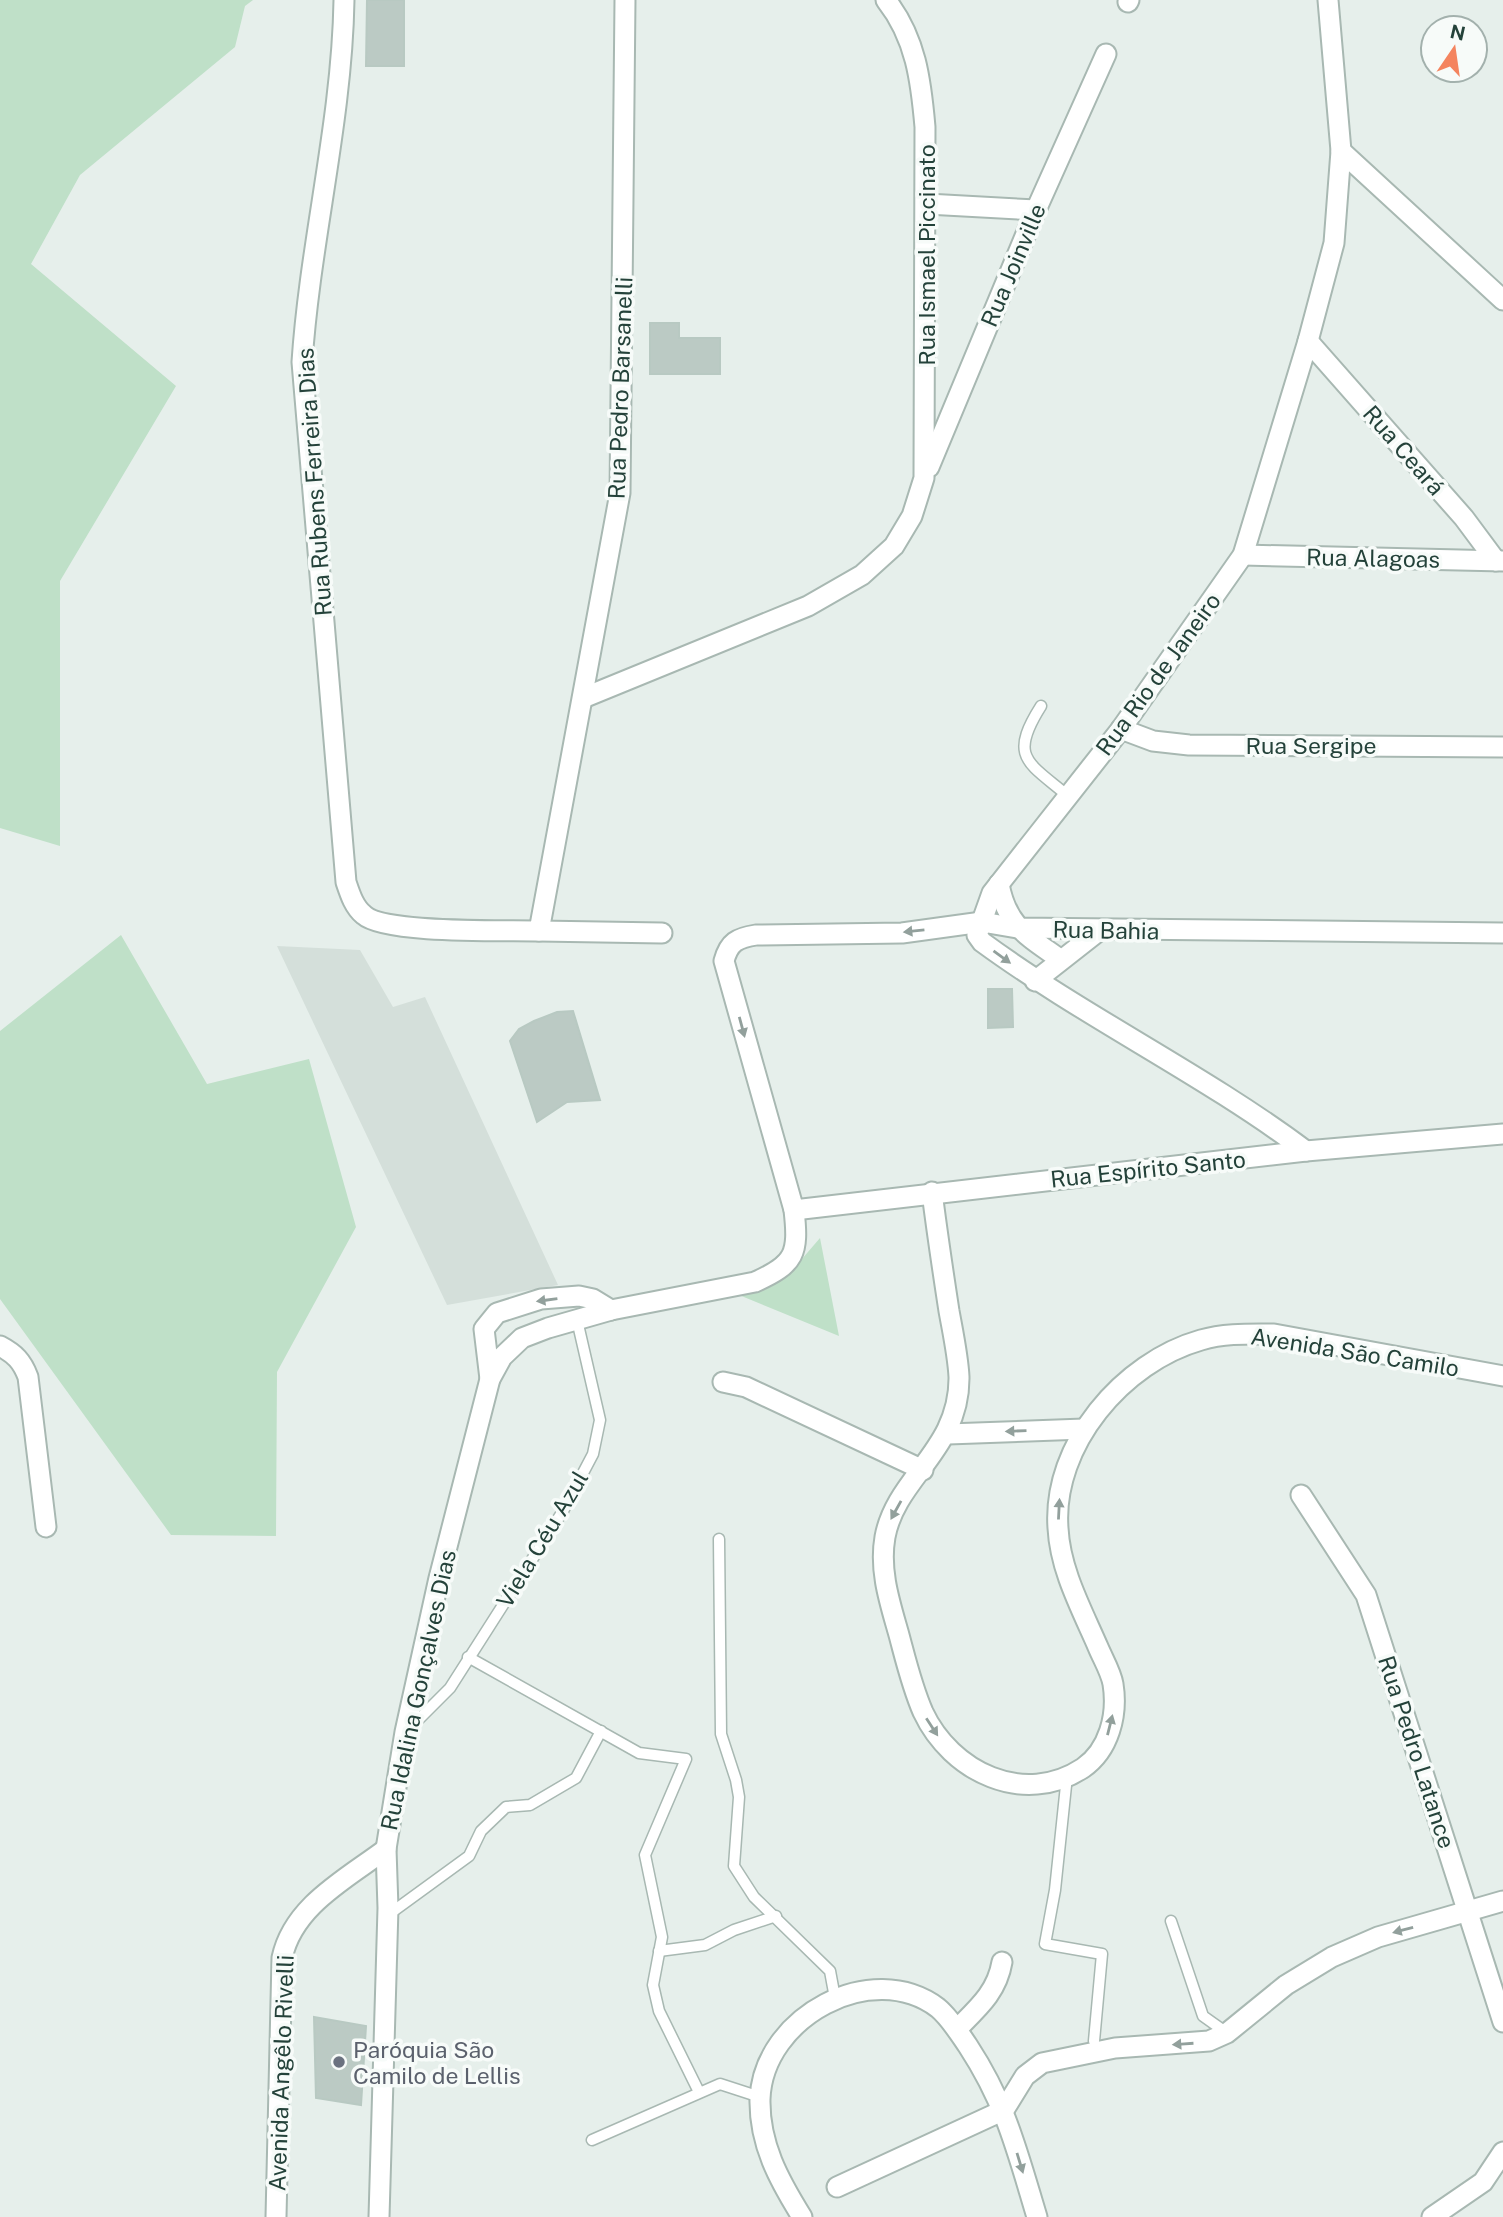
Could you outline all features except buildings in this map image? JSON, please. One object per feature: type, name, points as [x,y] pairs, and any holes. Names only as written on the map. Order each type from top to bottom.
[{"type":"street","name":"Rua Rubens Ferreira Dias","points":[[344,0],[338,104],[305,315],[302,362],[346,882],[353,901],[365,917],[390,925],[539,931]]},
{"type":"street","name":"Rua Pedro Barsanelli","points":[[539,931],[620,493],[623,442],[625,0]]},
{"type":"street","name":"Rua Ismael Piccinato","points":[[583,698],[808,606],[862,575],[894,546],[912,516],[924,478],[927,204],[921,72],[908,35],[886,0]]},
{"type":"street","name":"Rua Rio de Janeiro","points":[[982,922],[987,904],[999,884],[1121,729],[1243,555],[1308,341],[1334,243],[1341,151],[1328,0]]},
{"type":"street","name":"Rua Joinville","points":[[924,478],[1036,210],[1106,54]]},
{"type":"street","points":[[1341,151],[1503,300]]},
{"type":"street","points":[[927,204],[1036,210]]},
{"type":"street","name":"Rua Ceará","points":[[1308,341],[1500,561]]},
{"type":"street","name":"Rua Alagoas","points":[[1243,555],[1500,561]]},
{"type":"street","name":"Rua Sergipe","points":[[1121,729],[1153,741],[1189,745],[1503,747]]},
{"type":"street","points":[[999,884],[1005,912],[1017,928],[1062,960]]},
{"type":"street","points":[[982,922],[977,935],[982,942],[1035,981],[1250,1109],[1306,1151]]},
{"type":"street","name":"Rua Bahia","points":[[794,1210],[724,961],[728,947],[738,938],[756,934],[902,933],[982,922],[1017,928],[1100,930],[1503,933]]},
{"type":"street","points":[[1035,981],[1100,930]]},
{"type":"street","points":[[539,931],[662,933]]},
{"type":"street","name":"Rua Espírito Santo","points":[[794,1210],[1306,1151],[1503,1134]]},
{"type":"street","name":"Avenida São Camilo","points":[[932,1192],[959,1378],[948,1434],[892,1512],[885,1538],[884,1562],[886,1588],[924,1714],[939,1738],[974,1771],[1019,1785],[1040,1785],[1067,1776],[1083,1767],[1105,1743],[1114,1706],[1113,1682],[1069,1580],[1058,1529],[1059,1494],[1084,1429],[1126,1382],[1159,1359],[1199,1340],[1237,1334],[1274,1334],[1503,1376]]},
{"type":"street","points":[[611,1310],[755,1282],[777,1272],[791,1261],[795,1250],[794,1210]]},
{"type":"street","name":"Rua Idalina Gonçalves Dias","points":[[490,1378],[484,1329],[497,1313],[541,1299],[579,1296],[593,1299],[611,1310]]},
{"type":"street","name":"Rua Idalina Gonçalves Dias","points":[[379,2217],[388,1915],[386,1849],[405,1732],[439,1578],[490,1378],[502,1357],[522,1338],[611,1310]]},
{"type":"street","points":[[0,1346],[18,1358],[28,1377],[46,1527]]},
{"type":"street","points":[[723,1382],[746,1387],[923,1470]]},
{"type":"street","points":[[948,1434],[1084,1429]]},
{"type":"street","name":"Rua Pedro Latance","points":[[1301,1495],[1366,1595],[1503,2022]]},
{"type":"street","name":"Avenida Angêlo Rivelli","points":[[276,2217],[282,1958],[286,1938],[318,1899],[386,1849]]},
{"type":"street","points":[[837,2187],[1004,2110],[1026,2076],[1042,2063],[1115,2048],[1209,2041],[1227,2033],[1286,1985],[1332,1957],[1378,1937],[1469,1913],[1503,1901]]},
{"type":"street","points":[[957,2029],[999,1982],[1002,1962]]},
{"type":"street","points":[[796,2215],[771,2164],[763,2133],[760,2097],[766,2070],[780,2043],[799,2020],[835,1998],[881,1991],[916,1996],[938,2008],[957,2029],[992,2083],[1004,2110],[1037,2217]]},
{"type":"street","points":[[1432,2217],[1483,2182],[1503,2152]]},
{"type":"lane","points":[[1041,706],[1022,745],[1026,757],[1068,796]]},
{"type":"lane","name":"Viela Céu Azul","points":[[405,1732],[434,1708],[450,1688],[563,1511],[598,1438],[598,1404],[577,1320]]},
{"type":"lane","points":[[719,1539],[721,1734],[736,1780],[738,1797],[734,1866],[754,1897],[830,1971],[835,1998]]},
{"type":"lane","points":[[468,1657],[639,1753],[686,1759],[645,1855],[662,1937],[653,1985],[659,2011],[699,2092]]},
{"type":"lane","points":[[388,1915],[469,1856],[481,1831],[506,1807],[530,1805],[576,1777],[601,1731]]},
{"type":"lane","points":[[1067,1776],[1055,1890],[1045,1944],[1102,1954],[1094,2040]]},
{"type":"lane","points":[[659,1951],[705,1945],[734,1930],[776,1916]]},
{"type":"lane","points":[[1171,1921],[1203,2015],[1227,2033]]},
{"type":"lane","points":[[592,2140],[720,2084],[760,2097]]},
{"type":"shaded area","points":[[277,946],[360,950],[393,1007],[425,997],[558,1285],[447,1305]]},
{"type":"green space","points":[[0,0],[253,0],[245,6],[235,47],[80,175],[31,264],[176,386],[60,581],[60,846],[0,828]]},
{"type":"green space","points":[[121,935],[207,1084],[309,1059],[356,1227],[277,1372],[276,1536],[171,1535],[0,1299],[0,1031]]},
{"type":"green space","points":[[820,1238],[839,1336],[739,1295],[789,1274]]},
{"type":"place","name":"Paróquia São Camilo de Lellis","points":[[339,2062]]}]
